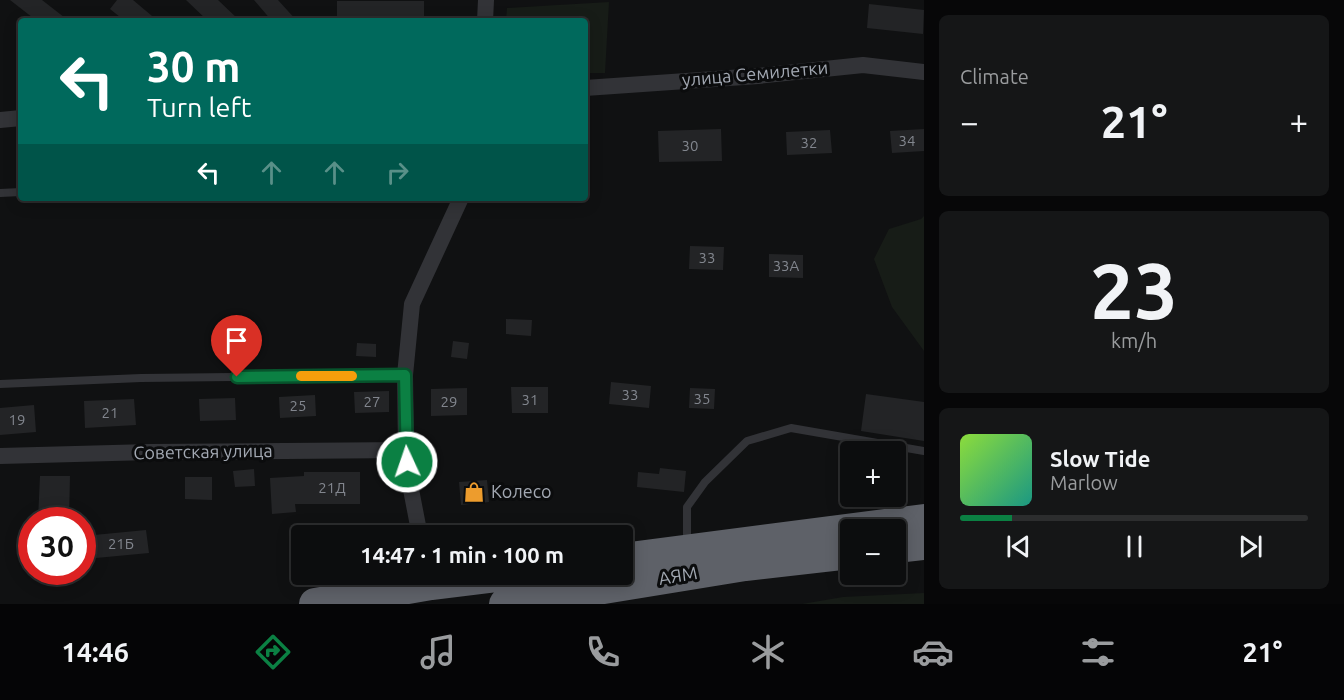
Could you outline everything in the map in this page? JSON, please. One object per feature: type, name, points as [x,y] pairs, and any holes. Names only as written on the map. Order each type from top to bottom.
[{"type":"highway","name":"АЯМ","points":[[633,557],[924,520]]},
{"type":"highway","points":[[906,547],[924,544]]},
{"type":"highway","name":"АЯМ","points":[[506,604],[745,566],[840,554]]},
{"type":"highway","points":[[315,604],[402,585]]},
{"type":"street","points":[[485,18],[486,0]]},
{"type":"street","name":"улица Семилетки","points":[[588,88],[758,76],[863,65],[924,72]]},
{"type":"street","points":[[0,120],[18,118]]},
{"type":"street","points":[[418,525],[406,450],[405,375],[412,304],[460,201]]},
{"type":"street","name":"Советская улица","points":[[0,456],[406,450]]},
{"type":"lane","points":[[0,194],[18,192]]},
{"type":"lane","points":[[0,384],[141,378],[405,375]]},
{"type":"lane","points":[[687,549],[687,507],[705,482],[747,441],[791,428],[924,451]]},
{"type":"shaded area","points":[[609,2],[605,73],[588,73],[588,18],[506,18],[507,8]]},
{"type":"shaded area","points":[[924,216],[924,351],[892,307],[874,259],[889,229]]},
{"type":"shaded area","points":[[924,593],[924,604],[802,604],[843,597]]},
{"type":"building","points":[[10,0],[42,0],[65,18],[33,18]]},
{"type":"building","points":[[117,0],[133,0],[154,18],[121,18],[110,9]]},
{"type":"building","points":[[186,0],[218,0],[237,18],[205,18]]},
{"type":"building","points":[[254,0],[278,0],[294,18],[269,18]]},
{"type":"building","points":[[337,1],[424,1],[424,18],[337,18]]},
{"type":"building","points":[[869,4],[924,10],[923,34],[867,28]]},
{"type":"building","points":[[721,129],[722,161],[659,162],[658,131]]},
{"type":"building","points":[[924,129],[924,151],[892,153],[890,131]]},
{"type":"building","points":[[830,130],[832,153],[787,155],[786,132]]},
{"type":"building","points":[[690,246],[724,247],[723,270],[689,269]]},
{"type":"building","points":[[769,254],[803,255],[803,278],[769,277]]},
{"type":"building","points":[[506,319],[532,320],[531,336],[506,334]]},
{"type":"building","points":[[453,341],[469,343],[467,359],[451,357]]},
{"type":"building","points":[[357,343],[376,344],[376,357],[356,356]]},
{"type":"building","points":[[611,382],[651,386],[649,408],[609,404]]},
{"type":"building","points":[[511,387],[548,387],[548,413],[512,413]]},
{"type":"building","points":[[467,388],[467,415],[431,416],[431,389]]},
{"type":"building","points":[[690,388],[715,389],[714,409],[689,408]]},
{"type":"building","points":[[389,391],[389,412],[355,413],[354,392]]},
{"type":"building","points":[[866,394],[924,402],[924,441],[861,431]]},
{"type":"building","points":[[315,395],[316,416],[280,418],[279,397]]},
{"type":"building","points":[[235,398],[236,420],[200,421],[199,399]]},
{"type":"building","points":[[134,399],[136,425],[85,428],[84,401]]},
{"type":"building","points":[[34,405],[36,432],[0,435],[0,408]]},
{"type":"building","points":[[660,468],[686,471],[684,492],[637,487],[638,472],[659,474]]},
{"type":"building","points":[[254,469],[255,486],[235,487],[233,471]]},
{"type":"building","points":[[304,472],[360,472],[360,504],[295,504],[296,512],[272,514],[270,478],[304,476]]},
{"type":"building","points":[[40,476],[70,476],[69,507],[39,507]]},
{"type":"building","points":[[185,477],[212,477],[212,500],[185,499]]},
{"type":"building","name":"Колесо","points":[[487,480],[489,502],[461,505],[459,482]]},
{"type":"building","points":[[146,530],[149,553],[96,558],[96,535]]},
{"type":"slow traffic","points":[[301,376],[352,376]]},
{"type":"place","name":"Колесо","points":[[474,492]]},
{"type":"route","points":[[237,377],[405,375],[407,462]]}]
